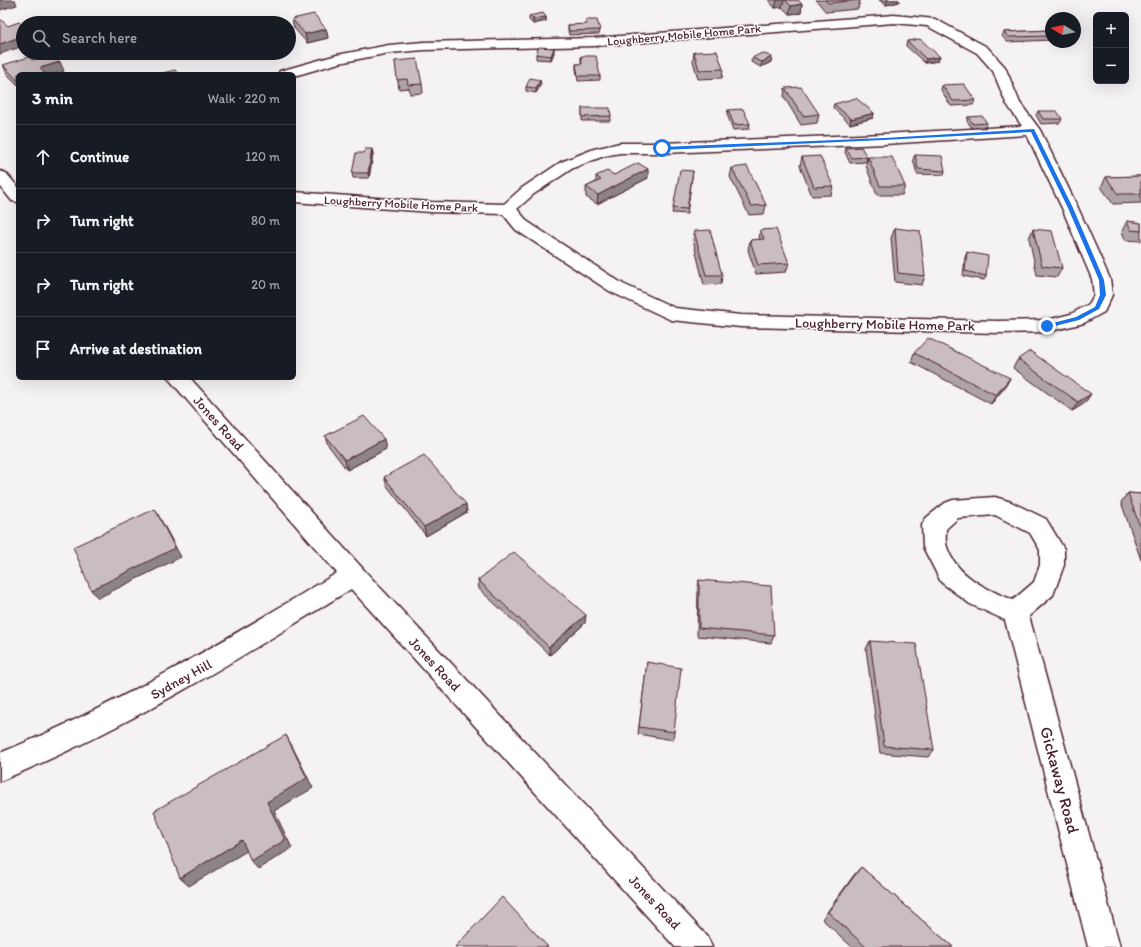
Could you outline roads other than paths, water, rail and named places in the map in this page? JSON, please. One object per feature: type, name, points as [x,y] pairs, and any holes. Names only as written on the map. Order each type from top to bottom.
[{"type":"street","name":"Loughberry Mobile Home Park","points":[[292,72],[337,58],[424,46],[594,42],[894,19],[930,22],[982,50],[1000,70],[1013,103],[1032,130],[1070,208],[1101,280],[1103,295],[1097,308],[1090,312],[1077,319],[1047,326],[999,327],[741,321],[671,314],[617,288],[522,226],[508,209],[431,207],[296,198]]},
{"type":"street","points":[[508,209],[528,191],[566,164],[600,152],[620,148],[662,148],[876,140],[1032,130]]},
{"type":"street","points":[[0,176],[16,195]]},
{"type":"street","name":"Jones Road","points":[[180,380],[354,575],[696,947]]},
{"type":"street","points":[[995,506],[1003,508],[1038,526],[1052,549],[1052,565],[1044,588],[1016,613],[979,596],[949,575],[935,547],[934,526],[953,509],[995,506]]},
{"type":"street","name":"Sydney Hill","points":[[0,767],[102,722],[223,655],[354,575]]},
{"type":"street","name":"Gickaway Road","points":[[1016,613],[1104,947]]}]
